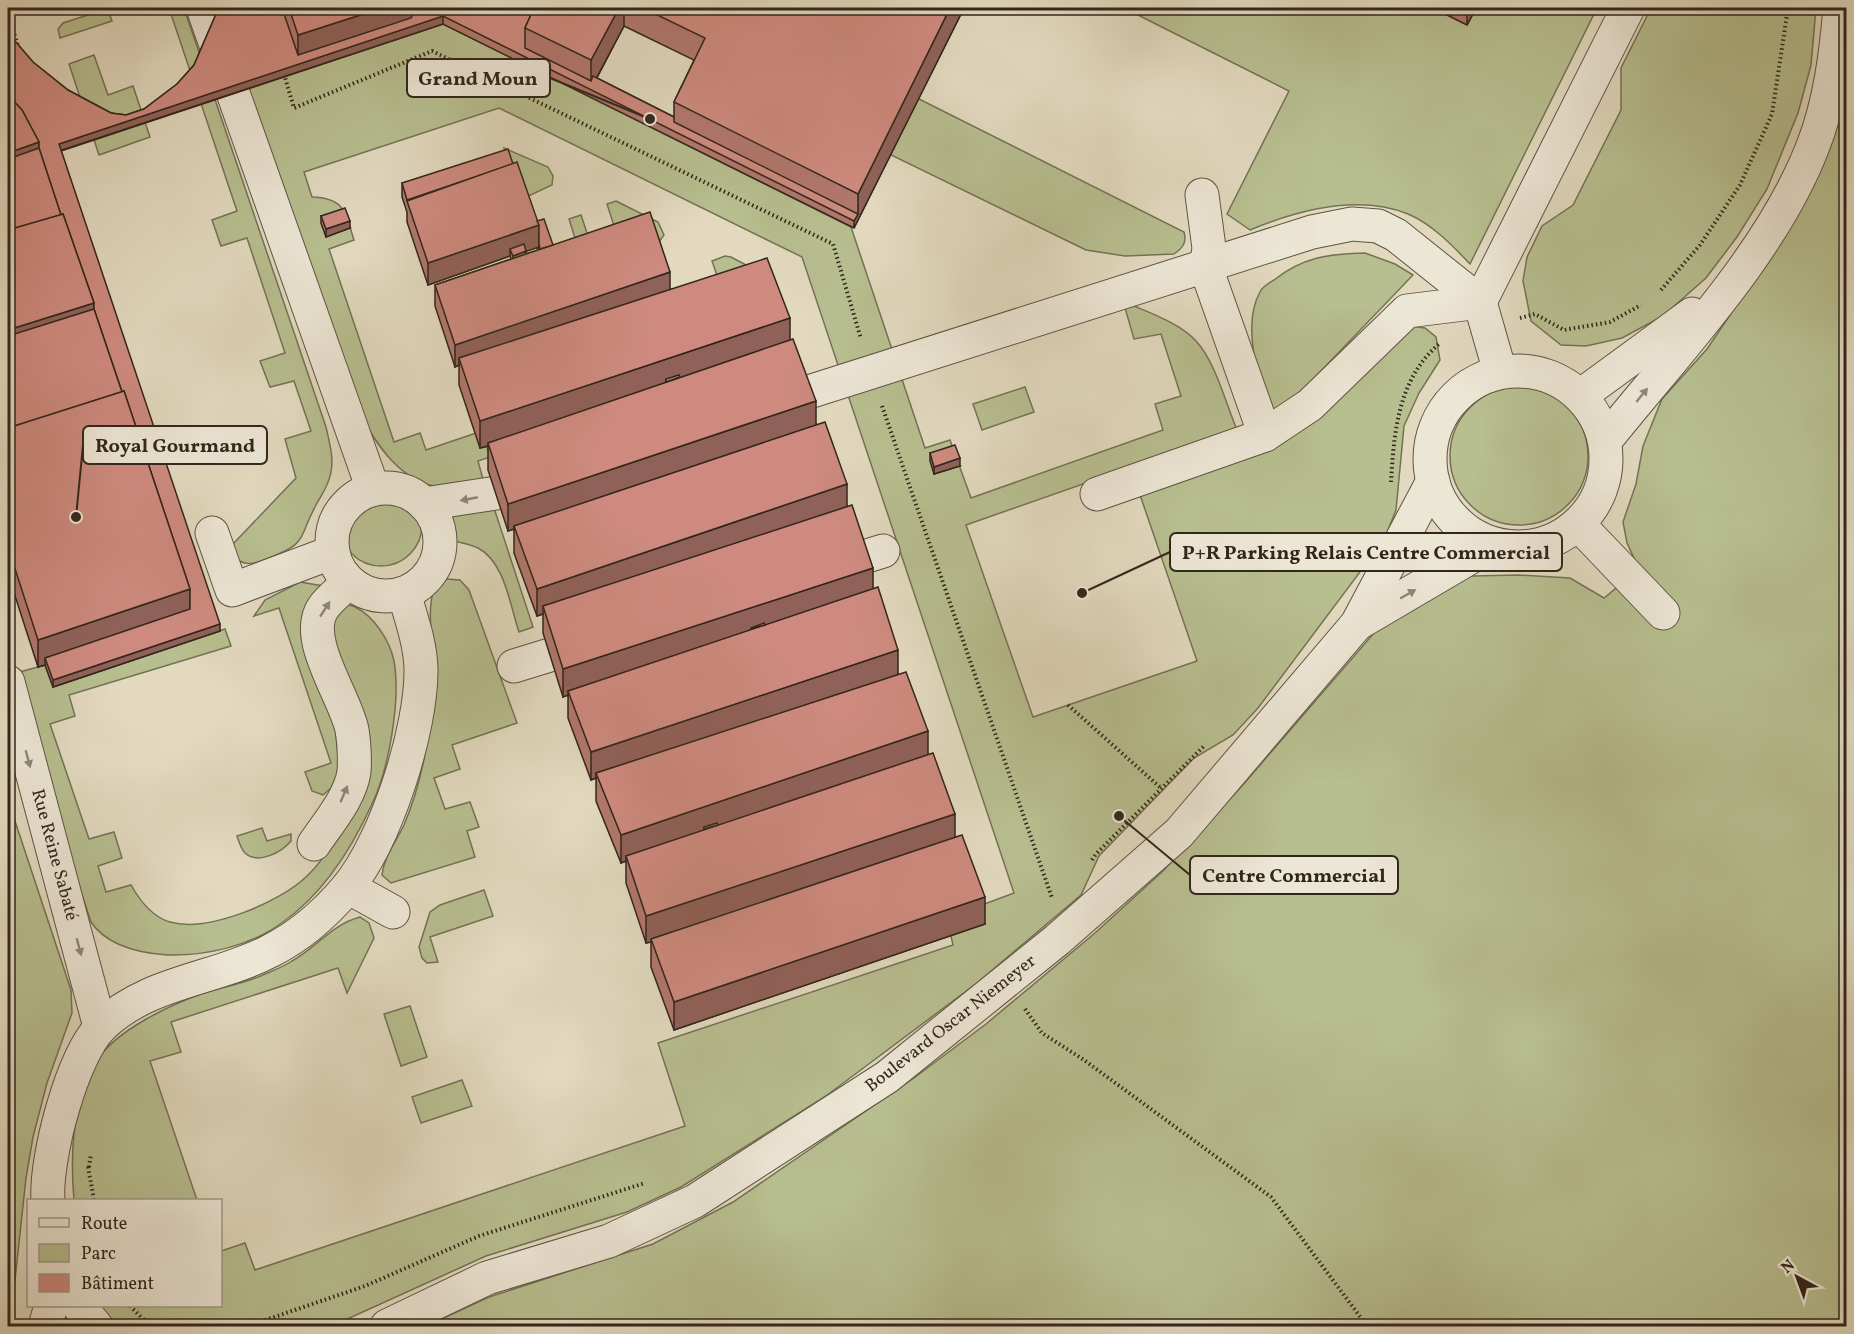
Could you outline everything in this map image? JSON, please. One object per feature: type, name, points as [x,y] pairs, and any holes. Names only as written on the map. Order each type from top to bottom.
[{"type":"street","points":[[203,8],[373,489]]},
{"type":"street","points":[[1484,315],[1628,8]]},
{"type":"street","points":[[1605,441],[1728,288],[1778,218],[1813,146],[1835,59],[1840,8]]},
{"type":"street","points":[[1202,195],[1209,248],[1206,268],[1265,435]]},
{"type":"street","points":[[740,414],[1206,268],[1331,226],[1352,224],[1378,226],[1396,235],[1484,315],[1500,372]]},
{"type":"street","points":[[1580,396],[1728,288]]},
{"type":"street","points":[[1097,494],[1265,435],[1310,405],[1407,311],[1484,315]]},
{"type":"street","points":[[1521,370],[1543,374],[1563,382],[1580,396],[1596,417],[1605,441],[1606,471],[1596,500],[1578,524],[1553,540],[1523,547],[1493,544],[1466,530],[1445,509],[1433,481],[1430,453],[1437,426],[1452,401],[1474,383],[1500,372],[1521,370]]},
{"type":"street","points":[[424,504],[457,501],[503,492],[566,472]]},
{"type":"street","name":"Boulevard Oscar Niemeyer","points":[[387,1326],[487,1278],[609,1240],[695,1201],[887,1077],[1006,981],[1179,833],[1357,624],[1433,481]]},
{"type":"street","points":[[395,488],[416,497],[424,504],[438,527],[439,553],[427,577],[404,593],[381,596],[359,589],[349,582],[335,563],[332,536],[336,519],[358,495],[373,489],[395,488]]},
{"type":"street","points":[[1578,524],[1663,613]]},
{"type":"street","points":[[212,533],[232,590],[333,552]]},
{"type":"street","name":"Boulevard Oscar Niemeyer","points":[[1357,624],[1493,544]]},
{"type":"street","points":[[792,579],[883,551]]},
{"type":"street","points":[[314,844],[338,809],[354,772],[352,730],[328,672],[318,637],[318,622],[323,608],[349,582]]},
{"type":"street","points":[[48,1199],[56,1137],[74,1072],[100,1027],[128,1005],[270,952],[315,923],[348,887],[372,846],[397,787],[415,725],[421,670],[419,642],[404,593]]},
{"type":"street","points":[[514,666],[623,632]]},
{"type":"street","name":"Rue Reine Sabaté","points":[[8,682],[100,1027]]},
{"type":"street","points":[[348,887],[393,912]]},
{"type":"street","points":[[45,1326],[50,1307]]},
{"type":"street","points":[[80,1307],[96,1326]]},
{"type":"path","points":[[1656,296],[1700,245],[1744,175],[1772,114],[1788,8]]},
{"type":"path","points":[[8,13],[22,58]]},
{"type":"path","points":[[280,63],[294,108],[432,51],[833,244],[871,372],[1054,904],[1061,898]]},
{"type":"path","points":[[1390,487],[1394,441],[1401,403],[1414,371],[1428,354],[1445,340],[1484,315],[1535,314],[1564,330],[1610,322],[1647,301]]},
{"type":"path","points":[[1068,705],[1161,788]]},
{"type":"path","points":[[1091,862],[1095,854],[1209,741]]},
{"type":"path","points":[[1006,981],[1042,1033],[1084,1060],[1271,1197],[1367,1326]]},
{"type":"path","points":[[248,1326],[365,1286],[479,1236],[616,1190],[656,1180]]},
{"type":"path","points":[[132,1307],[150,1326]]},
{"type":"green space","points":[[169,8],[184,8],[326,427],[331,449],[332,466],[329,481],[300,539],[280,554],[254,563],[244,563],[236,559],[233,544],[296,478],[285,439],[311,431],[294,381],[270,387],[260,361],[285,353],[247,238],[221,246],[212,220],[237,211]]},
{"type":"green space","points":[[1124,8],[1433,8],[1467,25],[1476,8],[1597,8],[1470,264],[1434,229],[1417,218],[1389,208],[1369,205],[1328,207],[1288,216],[1250,230],[1227,214],[1289,91]]},
{"type":"green space","points":[[1651,8],[1816,8],[1811,65],[1798,113],[1767,189],[1737,237],[1706,278],[1663,316],[1622,338],[1586,346],[1561,345],[1531,321],[1523,281],[1527,257],[1542,226],[1573,205],[1621,110],[1621,68]]},
{"type":"green space","points":[[103,10],[109,13],[112,21],[60,38],[58,29],[63,23]]},
{"type":"green space","points":[[443,24],[851,227],[925,448],[950,440],[971,498],[1163,430],[1155,404],[1181,396],[1161,334],[1134,339],[1123,301],[1162,318],[1189,334],[1209,360],[1237,430],[966,525],[1033,717],[1197,661],[1139,492],[1410,326],[1425,328],[1436,337],[1440,360],[1419,393],[1404,426],[1396,510],[1384,540],[1258,708],[1233,735],[1194,758],[1099,856],[1081,895],[977,983],[826,1096],[681,1187],[627,1212],[486,1256],[332,1326],[114,1326],[101,1307],[222,1307],[222,1251],[245,1243],[255,1270],[685,1126],[658,1043],[953,945],[947,918],[1014,893],[802,257],[499,108],[304,172],[312,197],[331,200],[342,208],[354,240],[329,249],[394,442],[420,433],[426,450],[482,431],[490,457],[478,461],[485,487],[443,488],[427,485],[402,470],[391,460],[357,410],[246,89]]},
{"type":"green space","points":[[94,55],[108,95],[133,86],[150,137],[99,155],[69,64]]},
{"type":"green space","points":[[1846,69],[1846,1326],[426,1326],[489,1297],[653,1244],[733,1202],[914,1078],[986,1024],[1095,933],[1164,870],[1241,787],[1374,633],[1438,587],[1472,576],[1518,575],[1570,578],[1604,598],[1639,569],[1627,543],[1623,522],[1636,484],[1643,446],[1662,399],[1707,349],[1774,250]]},
{"type":"green space","points":[[917,98],[1184,232],[1184,244],[1174,254],[1125,256],[1086,250],[889,154]]},
{"type":"green space","points":[[504,148],[548,167],[553,176],[552,185],[522,199]]},
{"type":"green space","points":[[616,201],[658,222],[664,235],[656,246],[616,232],[607,204]]},
{"type":"green space","points":[[581,215],[598,266],[585,270],[569,219]]},
{"type":"green space","points":[[1365,253],[1395,264],[1413,275],[1297,396],[1270,414],[1257,369],[1252,337],[1252,321],[1261,290],[1295,266],[1316,258]]},
{"type":"green space","points":[[725,256],[769,277],[721,287],[712,261]]},
{"type":"green space","points":[[1025,387],[1034,412],[982,430],[973,404]]},
{"type":"green space","points":[[1519,387],[1546,392],[1558,398],[1568,407],[1577,417],[1583,429],[1588,456],[1583,483],[1577,495],[1568,505],[1558,514],[1546,520],[1519,525],[1492,520],[1480,514],[1470,505],[1461,495],[1455,483],[1450,456],[1455,429],[1461,417],[1470,407],[1480,398],[1492,392]]},
{"type":"green space","points":[[373,484],[389,484],[404,491],[415,502],[422,517],[419,541],[410,554],[389,566],[373,566],[358,559],[347,548],[340,533],[340,517],[347,502],[358,491]]},
{"type":"green space","points":[[441,508],[494,508],[533,627],[519,632],[505,586],[495,563],[478,548],[450,540]]},
{"type":"green space","points":[[446,579],[460,580],[469,590],[517,723],[452,745],[460,769],[434,778],[445,809],[470,802],[479,827],[467,831],[475,857],[391,883],[382,875],[383,868],[412,805],[428,741],[433,687],[430,614],[432,596],[434,587]]},
{"type":"green space","points":[[300,582],[323,586],[340,725],[337,783],[323,795],[312,791],[305,772],[331,763],[279,608],[254,616],[265,600]]},
{"type":"green space","points":[[333,604],[353,606],[369,616],[389,645],[396,677],[395,714],[384,772],[364,821],[346,853],[324,884],[298,910],[270,930],[243,943],[197,954],[167,955],[124,947],[106,937],[91,922],[9,675],[45,665],[53,687],[225,629],[231,646],[69,695],[75,716],[50,724],[89,839],[114,832],[122,858],[98,866],[106,892],[131,885],[147,908],[170,922],[203,923],[223,919],[262,905],[295,886],[318,864],[345,823],[329,667]]},
{"type":"green space","points":[[8,800],[71,990],[72,1013],[47,1083],[33,1137],[26,1178],[10,1326],[8,1326]]},
{"type":"green space","points":[[262,828],[267,841],[291,834],[291,841],[270,856],[256,858],[250,856],[242,850],[237,836]]},
{"type":"green space","points":[[484,890],[493,916],[430,937],[438,962],[427,963],[422,958],[419,947],[430,912],[440,905]]},
{"type":"green space","points":[[360,917],[369,923],[374,938],[347,993],[338,968],[171,1022],[181,1052],[150,1061],[197,1199],[74,1199],[72,1164],[78,1109],[89,1075],[107,1048],[145,1020],[174,1005],[201,994],[255,978],[285,965],[332,931]]},
{"type":"green space","points":[[410,1006],[427,1057],[401,1066],[384,1014]]},
{"type":"green space","points":[[462,1080],[472,1106],[421,1123],[412,1097]]},
{"type":"building","points":[[217,8],[282,8],[298,55],[411,18],[416,8],[534,8],[525,28],[525,48],[591,81],[593,76],[674,117],[674,122],[858,214],[854,221],[443,16],[59,144],[220,624],[53,680],[45,658],[190,609],[190,589],[94,309],[94,303],[63,214],[61,215],[39,142],[22,110],[8,95],[8,33],[33,62],[68,90],[111,113],[126,115],[144,109],[177,84],[194,65]]},
{"type":"building","points":[[289,8],[382,8],[298,35]]},
{"type":"building","points":[[534,8],[619,8],[591,60],[525,28]]},
{"type":"building","points":[[643,8],[950,8],[858,194],[674,102],[705,38]]},
{"type":"building","points":[[8,95],[22,110],[39,142],[8,153]]},
{"type":"building","points":[[39,148],[61,215],[8,230],[8,159]]},
{"type":"building","points":[[508,149],[513,164],[407,200],[402,183]]},
{"type":"building","points":[[517,162],[539,225],[428,263],[407,201]]},
{"type":"building","points":[[345,208],[350,221],[326,229],[321,216]]},
{"type":"building","points":[[650,212],[670,272],[455,345],[435,285]]},
{"type":"building","points":[[63,214],[94,303],[8,330],[8,230]]},
{"type":"building","points":[[544,219],[553,245],[540,249],[537,221]]},
{"type":"building","points":[[524,244],[526,251],[513,256],[510,249]]},
{"type":"building","points":[[767,258],[790,318],[480,421],[459,358]]},
{"type":"building","points":[[94,309],[122,392],[8,428],[8,336]]},
{"type":"building","points":[[793,339],[816,401],[508,504],[488,443]]},
{"type":"building","points":[[679,375],[680,377],[666,382],[666,379]]},
{"type":"building","points":[[124,391],[190,589],[38,640],[8,547],[8,428]]},
{"type":"building","points":[[825,422],[847,484],[537,589],[514,526]]},
{"type":"building","points":[[955,445],[960,458],[934,467],[930,453]]},
{"type":"building","points":[[852,505],[873,568],[563,669],[543,606]]},
{"type":"building","points":[[878,587],[898,650],[591,752],[568,691]]},
{"type":"building","points":[[906,672],[928,731],[621,835],[596,773]]},
{"type":"building","points":[[933,753],[955,814],[646,916],[626,856]]},
{"type":"building","points":[[717,823],[718,825],[704,829],[704,827]]},
{"type":"building","points":[[962,835],[985,897],[674,1002],[651,939]]},
{"type":"place","name":"Grand Moun","points":[[650,119]]},
{"type":"place","name":"Royal Gourmand","points":[[76,517]]},
{"type":"place","name":"P+R Parking Relais Centre Commercial","points":[[1082,593]]},
{"type":"place","name":"Centre Commercial","points":[[1119,816]]}]
